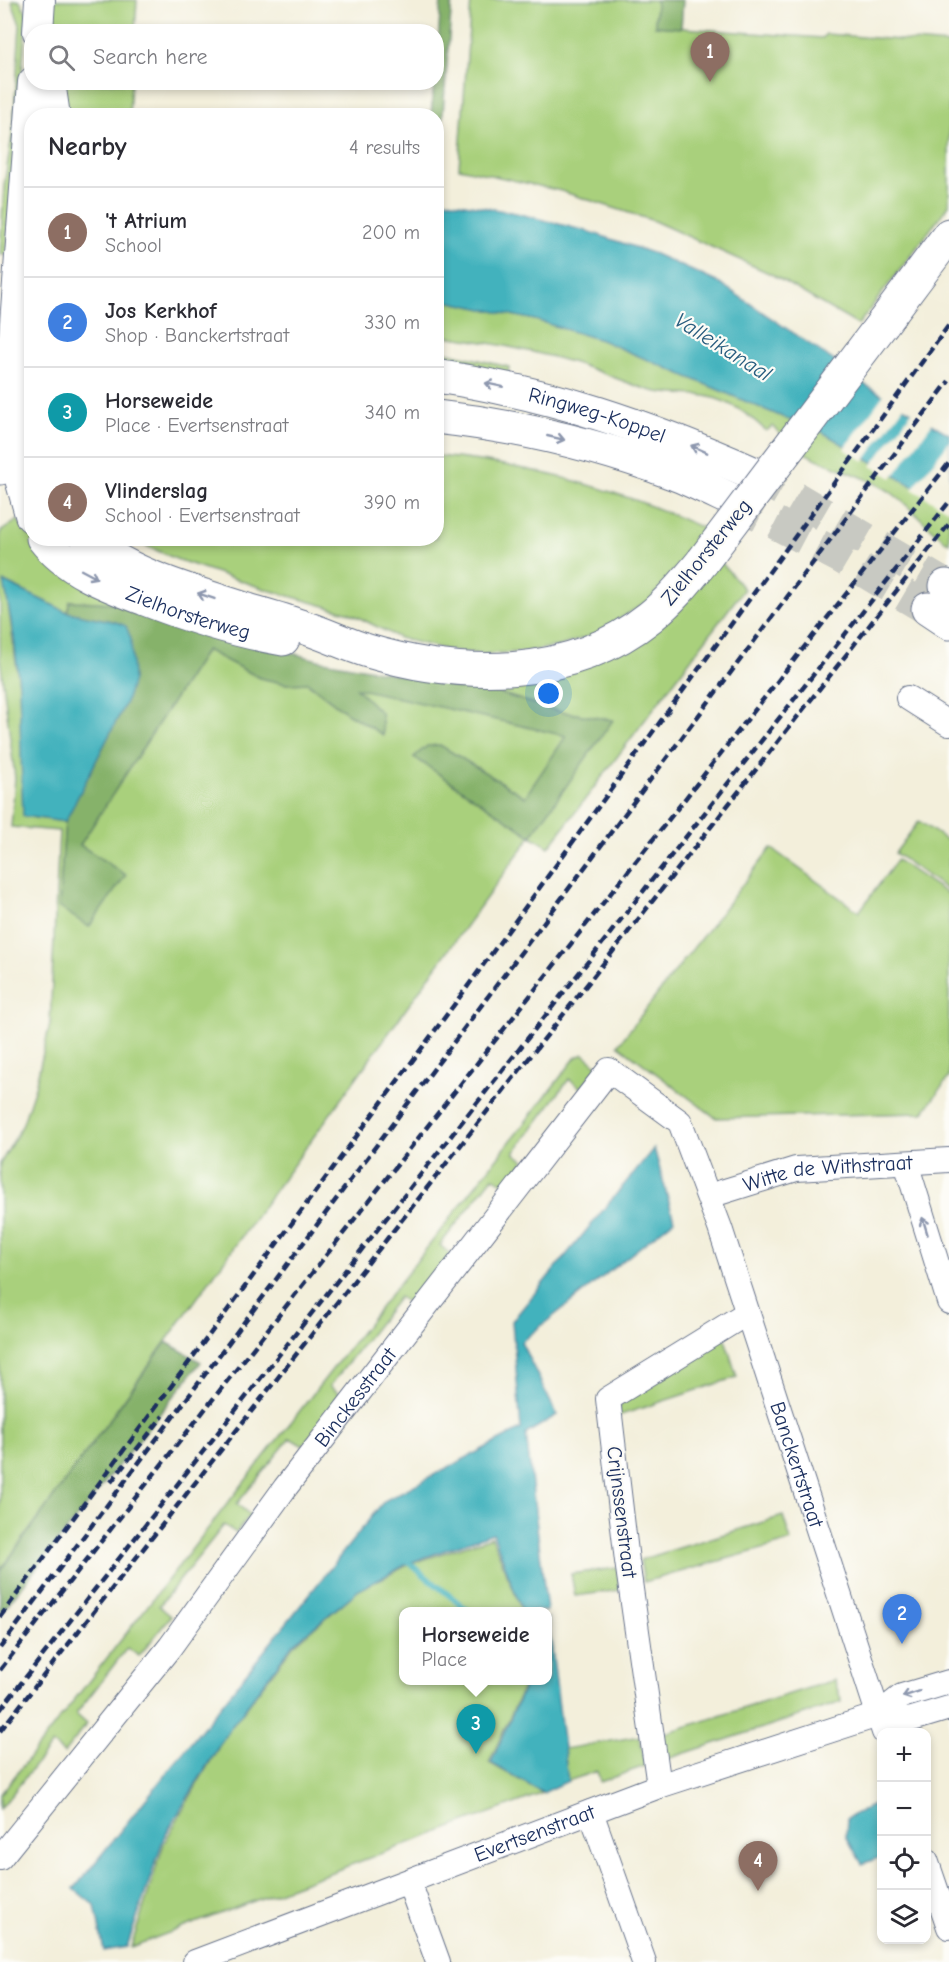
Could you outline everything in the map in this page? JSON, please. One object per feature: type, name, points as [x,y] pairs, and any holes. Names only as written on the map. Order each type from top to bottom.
[{"type":"main road","name":"Zielhorsterweg","points":[[96,546],[103,552],[148,575],[302,626],[351,646],[394,658],[469,670],[516,670],[554,663],[588,652],[625,634],[666,603],[703,561],[949,235]]},
{"type":"main road","name":"Ringweg-Koppel","points":[[444,377],[490,384],[616,417],[753,473]]},
{"type":"main road","name":"Ringweg-Koppel","points":[[444,418],[513,428],[620,455],[675,474],[732,500]]},
{"type":"main road","points":[[15,419],[16,463],[24,490]]},
{"type":"main road","name":"Zielhorsterweg","points":[[50,546],[57,554],[86,574],[123,591],[203,621],[254,634],[351,646]]},
{"type":"street","points":[[31,108],[32,90]]},
{"type":"street","points":[[51,90],[54,108]]},
{"type":"street","points":[[15,419],[14,350],[24,210]]},
{"type":"street","points":[[908,698],[949,723]]},
{"type":"street","name":"Binckesstraat","points":[[0,1858],[170,1647],[285,1488],[609,1070],[680,1122],[709,1196]]},
{"type":"street","name":"Witte de Withstraat","points":[[709,1196],[796,1169],[949,1160]]},
{"type":"street","points":[[906,1163],[949,1302]]},
{"type":"street","name":"Banckertstraat","points":[[709,1196],[881,1724]]},
{"type":"street","name":"Crijnssenstraat","points":[[659,1786],[627,1561],[608,1399],[747,1313]]},
{"type":"street","name":"Evertsenstraat","points":[[881,1724],[902,1696],[949,1682]]},
{"type":"street","name":"Evertsenstraat","points":[[195,1962],[237,1954],[409,1881],[659,1786],[881,1724],[909,1720],[949,1708]]},
{"type":"street","points":[[591,1812],[644,1962]]},
{"type":"street","points":[[931,1872],[949,1927]]},
{"type":"street","points":[[409,1881],[438,1962]]},
{"type":"green space","points":[[13,0],[20,1],[27,13],[26,24],[24,24],[24,48],[6,255],[0,255],[4,186],[13,129],[20,25]]},
{"type":"green space","points":[[51,0],[137,0],[135,24],[50,24]]},
{"type":"green space","points":[[441,0],[452,0],[443,108],[432,108],[433,90],[444,90],[444,24],[439,24]]},
{"type":"green space","points":[[471,0],[656,0],[655,26],[822,38],[826,34],[949,44],[949,205],[858,325],[771,274],[654,221],[561,191],[459,168]]},
{"type":"green space","points":[[656,0],[683,0],[681,28],[655,26]]},
{"type":"green space","points":[[58,90],[131,90],[129,108],[61,108]]},
{"type":"green space","points":[[444,301],[535,320],[601,340],[792,421],[819,430],[949,508],[949,543],[889,491],[874,482],[813,457],[785,439],[773,426],[766,431],[744,412],[718,399],[699,395],[655,392],[581,365],[488,343],[444,336]]},
{"type":"green space","points":[[444,352],[509,367],[508,374],[444,360]]},
{"type":"green space","points":[[444,457],[512,466],[586,484],[644,503],[708,530],[649,601],[595,634],[560,646],[524,652],[483,654],[452,651],[399,638],[350,613],[268,590],[176,559],[147,546],[444,546]]},
{"type":"green space","points":[[18,520],[24,529],[24,546],[47,546],[135,604],[70,601],[67,612],[5,582],[19,685],[23,816],[65,822],[59,906],[79,846],[206,650],[260,678],[287,684],[307,683],[347,713],[383,734],[381,713],[354,687],[567,736],[525,797],[440,745],[414,757],[531,836],[0,1571],[0,1164],[22,1126],[35,1087],[50,1024],[59,831],[11,827],[15,778],[0,658],[0,532]]},
{"type":"green space","points":[[719,560],[744,589],[549,847],[531,836],[612,720],[557,711],[476,686],[537,678]]},
{"type":"green space","points":[[70,601],[135,604],[216,633],[318,660],[476,686],[557,711],[613,720],[531,836],[414,757],[427,746],[440,745],[525,797],[566,736],[356,688],[381,713],[383,735],[347,713],[308,683],[287,684],[260,678],[206,650],[80,845],[126,875],[89,927],[59,907],[65,822],[126,702],[133,679],[116,622],[67,612]]},
{"type":"green space","points":[[919,821],[949,842],[949,891],[895,853]]},
{"type":"green space","points":[[771,848],[859,912],[897,860],[949,895],[949,1077],[923,1113],[716,1118],[618,1045]]},
{"type":"green space","points":[[584,1054],[598,1066],[581,1088],[569,1079],[514,1153],[525,1161],[506,1185],[493,1177],[440,1245],[451,1255],[412,1306],[399,1297],[330,1386],[343,1396],[303,1446],[290,1438],[237,1504],[250,1515],[236,1533],[224,1525],[159,1606],[171,1616],[139,1656],[127,1648],[76,1714],[87,1724],[64,1753],[52,1744],[0,1809],[0,1795],[576,1057]]},
{"type":"green space","points":[[724,1336],[737,1377],[618,1416],[620,1404]]},
{"type":"green space","points":[[166,1342],[201,1362],[0,1614],[0,1571]]},
{"type":"green space","points":[[783,1516],[791,1541],[644,1582],[640,1560]]},
{"type":"green space","points":[[492,1537],[520,1607],[399,1607],[399,1685],[524,1685],[489,1763],[543,1793],[131,1947],[164,1843],[226,1734],[293,1646],[359,1590],[410,1564]]},
{"type":"green space","points":[[617,1568],[620,1590],[575,1596],[571,1574]]},
{"type":"green space","points":[[834,1680],[842,1702],[664,1760],[659,1735]]},
{"type":"green space","points":[[640,1736],[645,1766],[600,1782],[597,1771],[568,1781],[564,1749]]},
{"type":"water","name":"Valleikanaal","points":[[444,200],[516,213],[590,232],[655,254],[721,284],[833,360],[855,379],[949,434],[949,508],[819,430],[792,421],[601,340],[535,320],[444,300]]},
{"type":"water","points":[[4,582],[67,612],[126,626],[131,639],[133,680],[126,702],[65,822],[23,816],[19,685],[14,637]]},
{"type":"water","points":[[654,1148],[674,1220],[521,1342],[557,1415],[526,1434],[547,1607],[521,1607],[493,1533],[409,1563],[359,1590],[292,1645],[226,1734],[164,1837],[127,1947],[104,1951],[95,1906],[74,1889],[384,1501],[521,1429],[512,1321]]},
{"type":"water","points":[[552,1650],[568,1781],[543,1793],[491,1763],[525,1685],[552,1685]]},
{"type":"water","points":[[877,1803],[877,1858],[862,1864],[846,1836],[847,1818]]},
{"type":"pier","points":[[885,393],[905,405],[864,461],[844,449]]},
{"type":"pier","points":[[914,409],[934,421],[892,478],[871,466]]},
{"type":"pier","points":[[949,442],[949,511],[912,489]]},
{"type":"waterway","points":[[409,1563],[464,1607]]},
{"type":"tunnel","points":[[753,473],[946,586]]},
{"type":"tunnel","points":[[732,500],[844,559],[928,609]]},
{"type":"railway","points":[[0,1617],[465,990],[949,325]]},
{"type":"railway","points":[[0,1648],[949,381]]},
{"type":"railway","points":[[0,1670],[949,463]]},
{"type":"railway","points":[[0,1710],[949,502]]},
{"type":"railway","points":[[0,1731],[949,524]]},
{"type":"railway","points":[[111,1482],[163,1416]]},
{"type":"place","name":"'t Atrium","points":[[710,82]]},
{"type":"place","name":"Jos Kerkhof","points":[[902,1644]]},
{"type":"place","name":"Horseweide","points":[[476,1754]]},
{"type":"place","name":"Vlinderslag","points":[[758,1891]]}]
